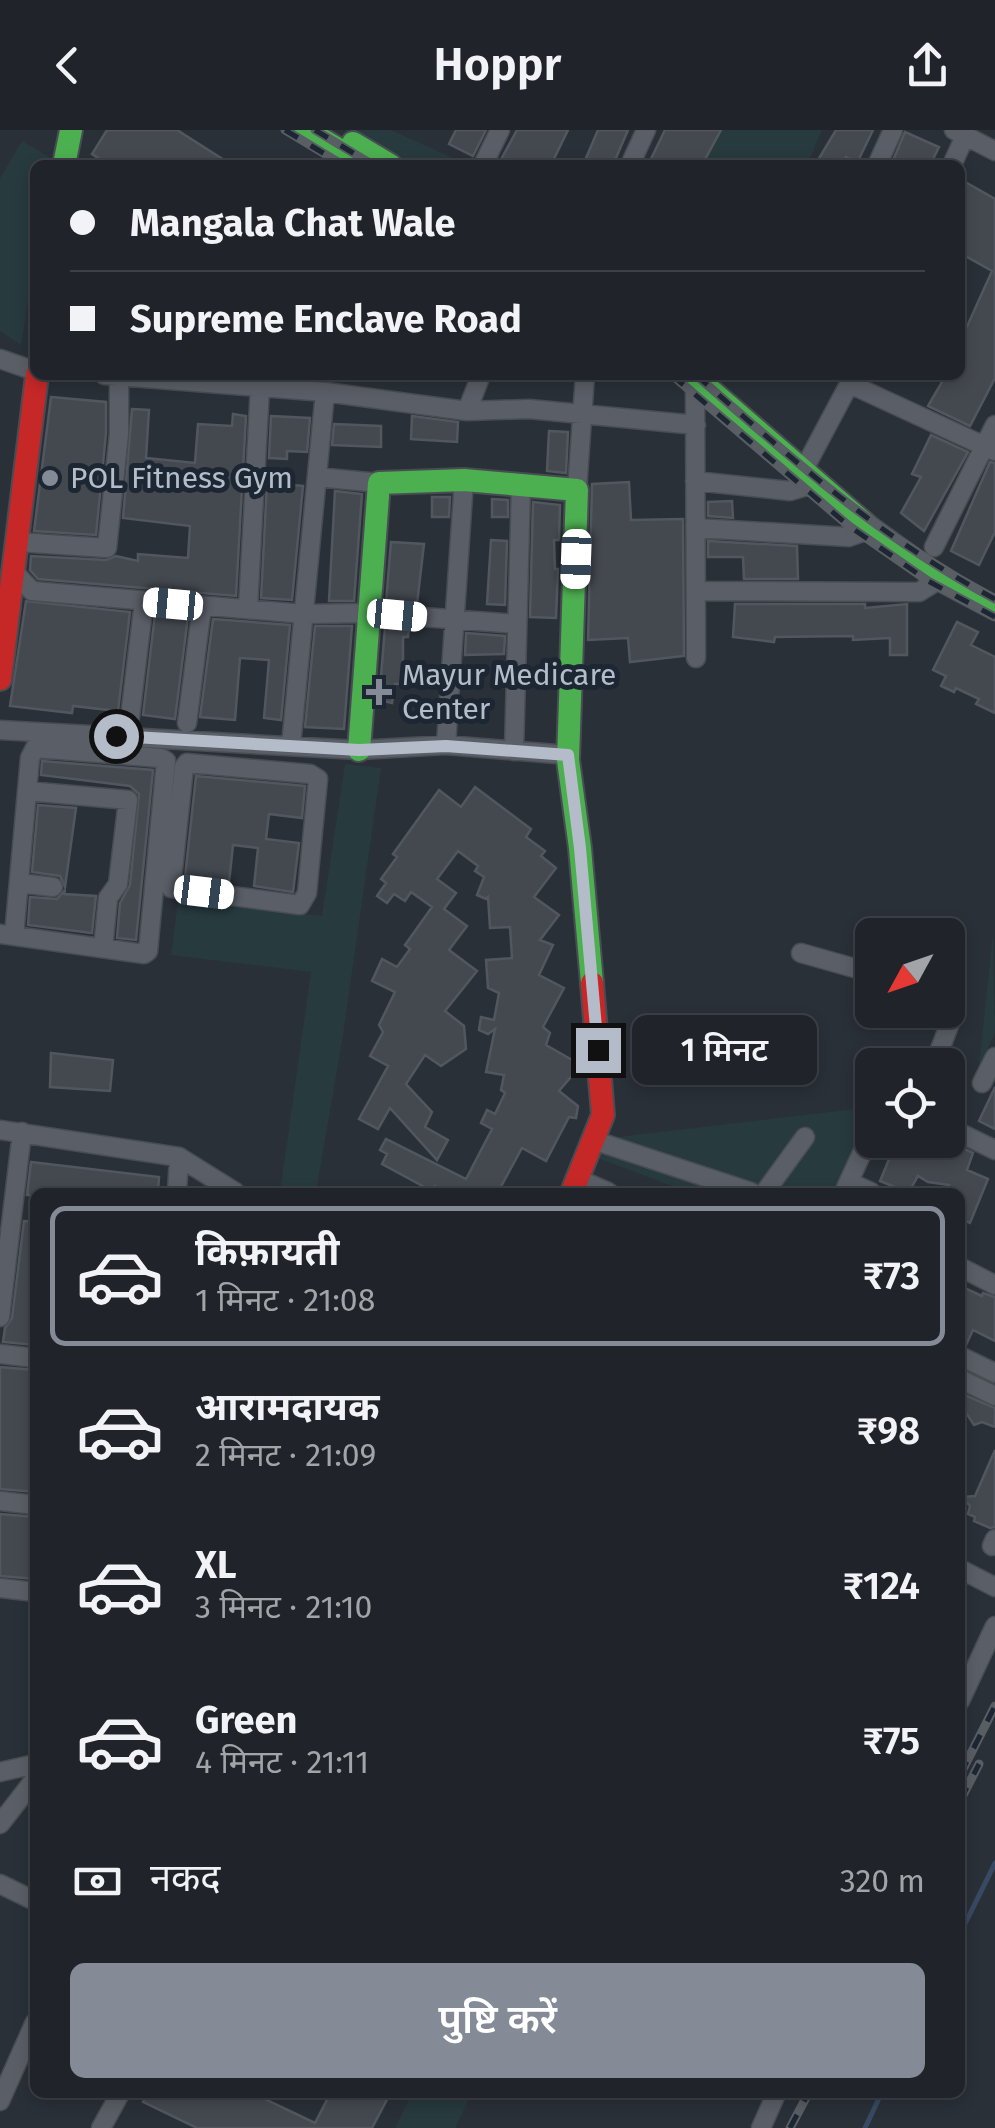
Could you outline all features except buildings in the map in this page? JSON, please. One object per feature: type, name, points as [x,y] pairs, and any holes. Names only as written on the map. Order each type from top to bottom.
[{"type":"street","points":[[65,160],[70,130]]},
{"type":"street","points":[[306,130],[357,160]]},
{"type":"street","points":[[331,130],[382,160]]},
{"type":"street","points":[[485,160],[500,130]]},
{"type":"street","points":[[632,160],[646,130]]},
{"type":"street","points":[[879,160],[893,130]]},
{"type":"street","points":[[953,160],[960,133],[995,152]]},
{"type":"street","points":[[0,360],[30,371]]},
{"type":"street","points":[[0,679],[3,625],[35,380]]},
{"type":"street","points":[[11,559],[107,548],[119,434],[119,380]]},
{"type":"street","points":[[175,380],[325,392],[467,411],[529,408],[696,426]]},
{"type":"street","points":[[467,411],[479,380]]},
{"type":"street","points":[[575,1186],[602,1115],[580,848],[568,755],[585,380]]},
{"type":"street","points":[[696,658],[695,481],[701,380]]},
{"type":"street","points":[[706,380],[870,529],[940,579],[995,608]]},
{"type":"street","points":[[695,481],[790,491],[810,471],[852,380],[990,449]]},
{"type":"street","points":[[248,608],[260,386]]},
{"type":"street","points":[[292,746],[325,392]]},
{"type":"street","points":[[934,547],[990,449],[995,425]]},
{"type":"street","points":[[810,471],[910,543],[995,593]]},
{"type":"street","points":[[317,476],[379,482],[464,480],[578,490]]},
{"type":"street","points":[[446,746],[464,480]]},
{"type":"street","points":[[359,750],[379,482]]},
{"type":"street","points":[[514,751],[521,485]]},
{"type":"street","points":[[696,528],[849,537],[870,529]]},
{"type":"street","points":[[11,559],[32,591],[304,614],[368,613],[518,624]]},
{"type":"street","points":[[696,591],[919,592],[940,579]]},
{"type":"street","points":[[130,717],[144,601]]},
{"type":"street","points":[[187,723],[202,606]]},
{"type":"street","points":[[0,730],[359,750],[446,746],[568,755]]},
{"type":"street","points":[[253,769],[254,744]]},
{"type":"street","points":[[35,748],[166,761],[148,952],[7,935],[19,883],[27,790],[30,758],[35,748]]},
{"type":"street","points":[[187,763],[253,769],[310,774],[318,779],[308,893],[300,905],[171,888],[184,767],[187,763]]},
{"type":"street","points":[[27,790],[128,800],[118,884],[108,898],[103,948]]},
{"type":"street","points":[[19,883],[53,887]]},
{"type":"street","points":[[801,953],[855,968]]},
{"type":"street","points":[[982,1083],[995,1057]]},
{"type":"street","points":[[0,1130],[179,1157],[229,1188]]},
{"type":"street","points":[[0,1317],[22,1132]]},
{"type":"street","points":[[965,1135],[995,1150]]},
{"type":"street","points":[[767,1188],[805,1137]]},
{"type":"street","points":[[593,1140],[738,1188]]},
{"type":"street","points":[[177,1188],[179,1157]]},
{"type":"street","points":[[847,1187],[860,1158]]},
{"type":"street","points":[[13,1205],[30,1207]]},
{"type":"street","points":[[965,1269],[995,1284]]},
{"type":"street","points":[[0,1354],[30,1357]]},
{"type":"street","points":[[965,1357],[992,1365]]},
{"type":"street","points":[[965,1381],[995,1396]]},
{"type":"street","points":[[0,1501],[30,1504]]},
{"type":"street","points":[[965,1572],[995,1587]]},
{"type":"street","points":[[0,1588],[30,1591]]},
{"type":"street","points":[[965,1690],[995,1626]]},
{"type":"street","points":[[0,1772],[30,1765]]},
{"type":"street","points":[[0,1824],[30,1785]]},
{"type":"street","points":[[0,1884],[30,1899]]},
{"type":"street","points":[[0,2101],[30,2033]]},
{"type":"street","points":[[101,2128],[118,2098]]},
{"type":"street","points":[[761,2128],[774,2098]]},
{"type":"green space","points":[[344,130],[391,130],[458,160],[390,160]]},
{"type":"green space","points":[[720,130],[822,130],[809,160],[705,160]]},
{"type":"green space","points":[[22,141],[51,158],[30,160],[30,289],[21,345],[0,331],[0,178]]},
{"type":"green space","points":[[345,764],[381,768],[317,1188],[281,1188],[311,972],[171,955],[178,902],[322,916]]},
{"type":"green space","points":[[993,933],[995,1033],[979,1066]]},
{"type":"green space","points":[[855,1109],[855,1143],[834,1188],[677,1188],[587,1154],[593,1140]]},
{"type":"green space","points":[[409,2098],[470,2098],[455,2128],[395,2128]]},
{"type":"waterway","points":[[965,1924],[995,1863]]},
{"type":"waterway","points":[[865,2128],[879,2098]]},
{"type":"railway","points":[[285,130],[335,160]]},
{"type":"railway","points":[[315,130],[365,160]]},
{"type":"railway","points":[[678,380],[849,526],[928,581],[995,617]]},
{"type":"railway","points":[[702,380],[875,524],[995,599]]},
{"type":"railway","points":[[965,1765],[995,1706]]},
{"type":"railway","points":[[965,1791],[979,1764]]},
{"type":"railway","points":[[790,2128],[806,2098]]},
{"type":"traffic: fast","points":[[65,160],[71,130]]},
{"type":"traffic: fast","points":[[306,130],[357,160]]},
{"type":"traffic: fast","points":[[353,143],[382,160]]},
{"type":"traffic: fast","points":[[699,380],[871,529],[940,579],[995,608]]},
{"type":"traffic: fast","points":[[359,750],[379,483],[464,480],[577,490],[568,760],[592,983]]},
{"type":"traffic: jam","points":[[0,679],[36,380]]},
{"type":"traffic: jam","points":[[574,1188],[603,1115],[592,983]]},
{"type":"place","name":"POL Fitness Gym","points":[[50,478]]},
{"type":"place","name":"Mayur Medicare Center","points":[[379,692]]},
{"type":"route","points":[[116,736],[359,750],[446,746],[568,755],[598,1050]]}]
